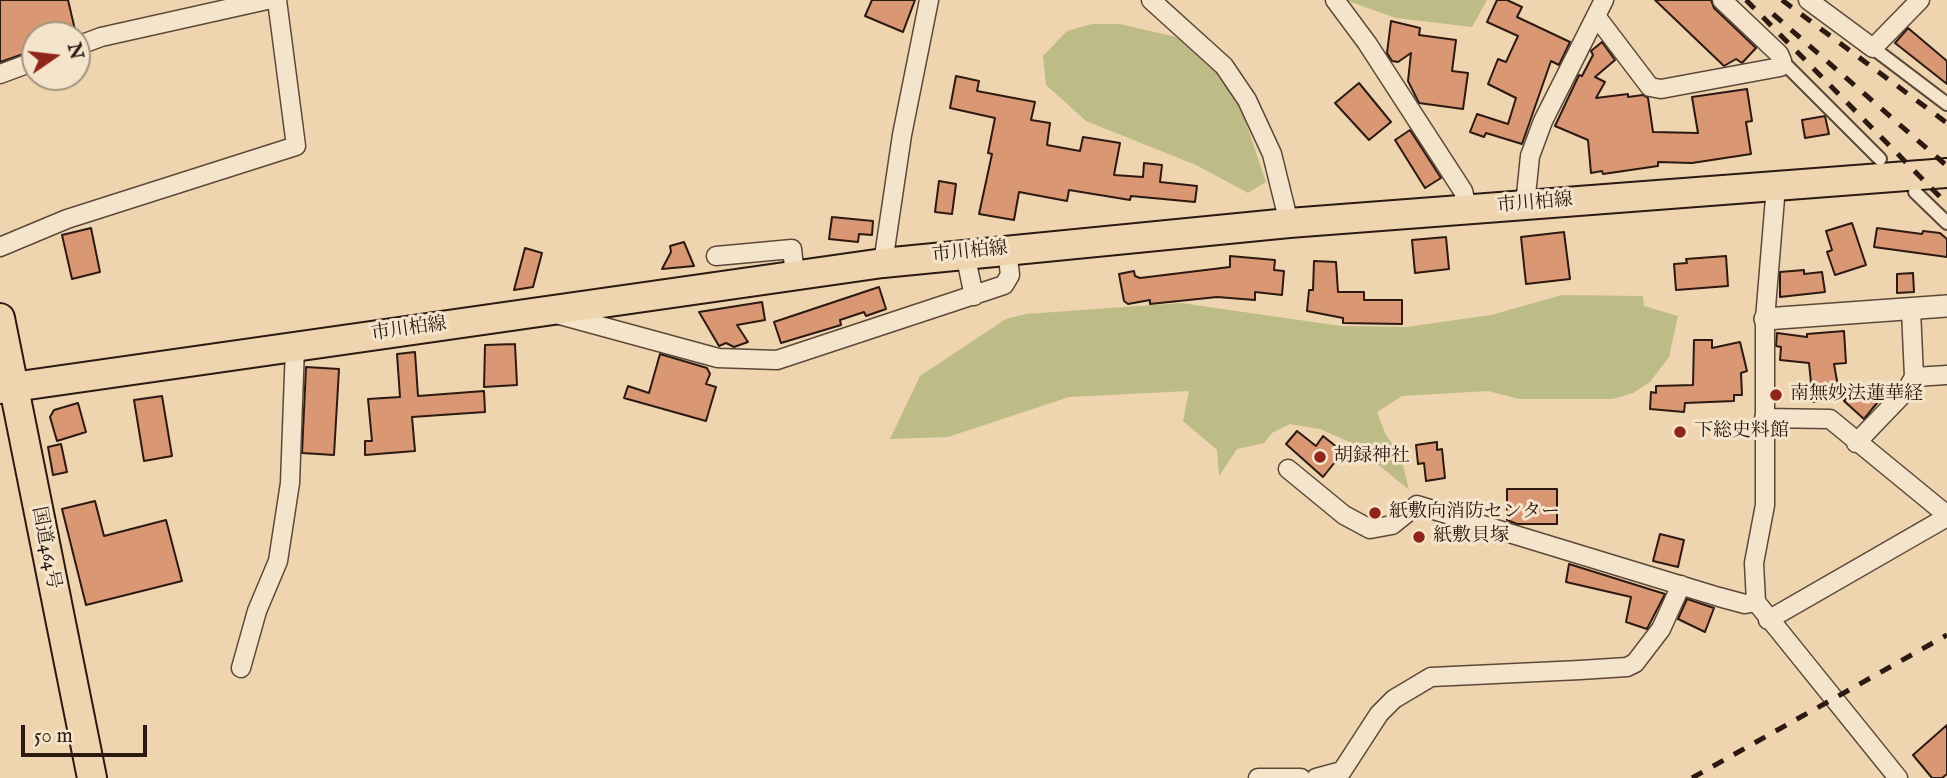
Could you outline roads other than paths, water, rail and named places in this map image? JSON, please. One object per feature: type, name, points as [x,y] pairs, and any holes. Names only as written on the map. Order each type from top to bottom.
[{"type":"main road","name":"市川柏線","points":[[6,388],[883,262],[1289,223],[1947,173]]},
{"type":"main road","name":"国道464号","points":[[0,318],[6,388],[92,778]]},
{"type":"street","points":[[91,41],[267,0]]},
{"type":"street","points":[[0,247],[67,219],[296,146],[277,0]]},
{"type":"street","points":[[883,262],[902,135],[929,0]]},
{"type":"street","points":[[1151,0],[1224,66],[1247,100],[1272,155],[1289,223]]},
{"type":"street","points":[[1335,0],[1367,43],[1463,191],[1468,210]]},
{"type":"street","points":[[1722,0],[1880,159]]},
{"type":"street","points":[[1808,0],[1947,104]]},
{"type":"street","points":[[1873,48],[1920,0]]},
{"type":"street","points":[[1600,8],[1650,87],[1661,89],[1773,71],[1780,67],[1783,61]]},
{"type":"street","points":[[1525,205],[1530,156],[1543,121],[1600,8]]},
{"type":"street","points":[[0,74],[21,66]]},
{"type":"street","points":[[1776,186],[1765,319],[1765,505],[1754,563],[1756,602],[1898,778]]},
{"type":"street","points":[[1915,192],[1947,223]]},
{"type":"street","points":[[716,257],[792,249],[795,275]]},
{"type":"street","points":[[536,312],[620,329],[718,358],[777,360],[974,296],[1009,281],[1007,249]]},
{"type":"street","points":[[968,268],[974,296]]},
{"type":"street","points":[[1765,319],[1947,306]]},
{"type":"street","points":[[1856,443],[1906,391],[1914,377],[1911,310]]},
{"type":"street","points":[[241,668],[257,611],[278,561],[290,483],[295,347]]},
{"type":"street","points":[[1914,377],[1947,375]]},
{"type":"street","points":[[1764,418],[1830,419],[1947,516],[1768,620]]},
{"type":"street","points":[[1288,469],[1344,515],[1370,529],[1392,525],[1417,505],[1484,528],[1745,604],[1756,602]]},
{"type":"street","points":[[1316,778],[1342,771],[1379,714],[1394,699],[1432,677],[1627,667],[1635,663],[1661,629],[1681,585]]},
{"type":"street","points":[[1258,778],[1301,778]]},
{"type":"railway","points":[[1746,0],[1947,204]]},
{"type":"railway","points":[[1782,0],[1947,123]]},
{"type":"railway","points":[[1773,14],[1947,166]]},
{"type":"railway","points":[[1692,778],[1947,635]]},
{"type":"place","name":"南無妙法蓮華経","points":[[1776,395]]},
{"type":"place","name":"下総史料館","points":[[1680,432]]},
{"type":"place","name":"胡録神社","points":[[1320,457]]},
{"type":"place","name":"紙敷向消防センター","points":[[1375,513]]},
{"type":"place","name":"紙敷貝塚","points":[[1419,537]]}]
